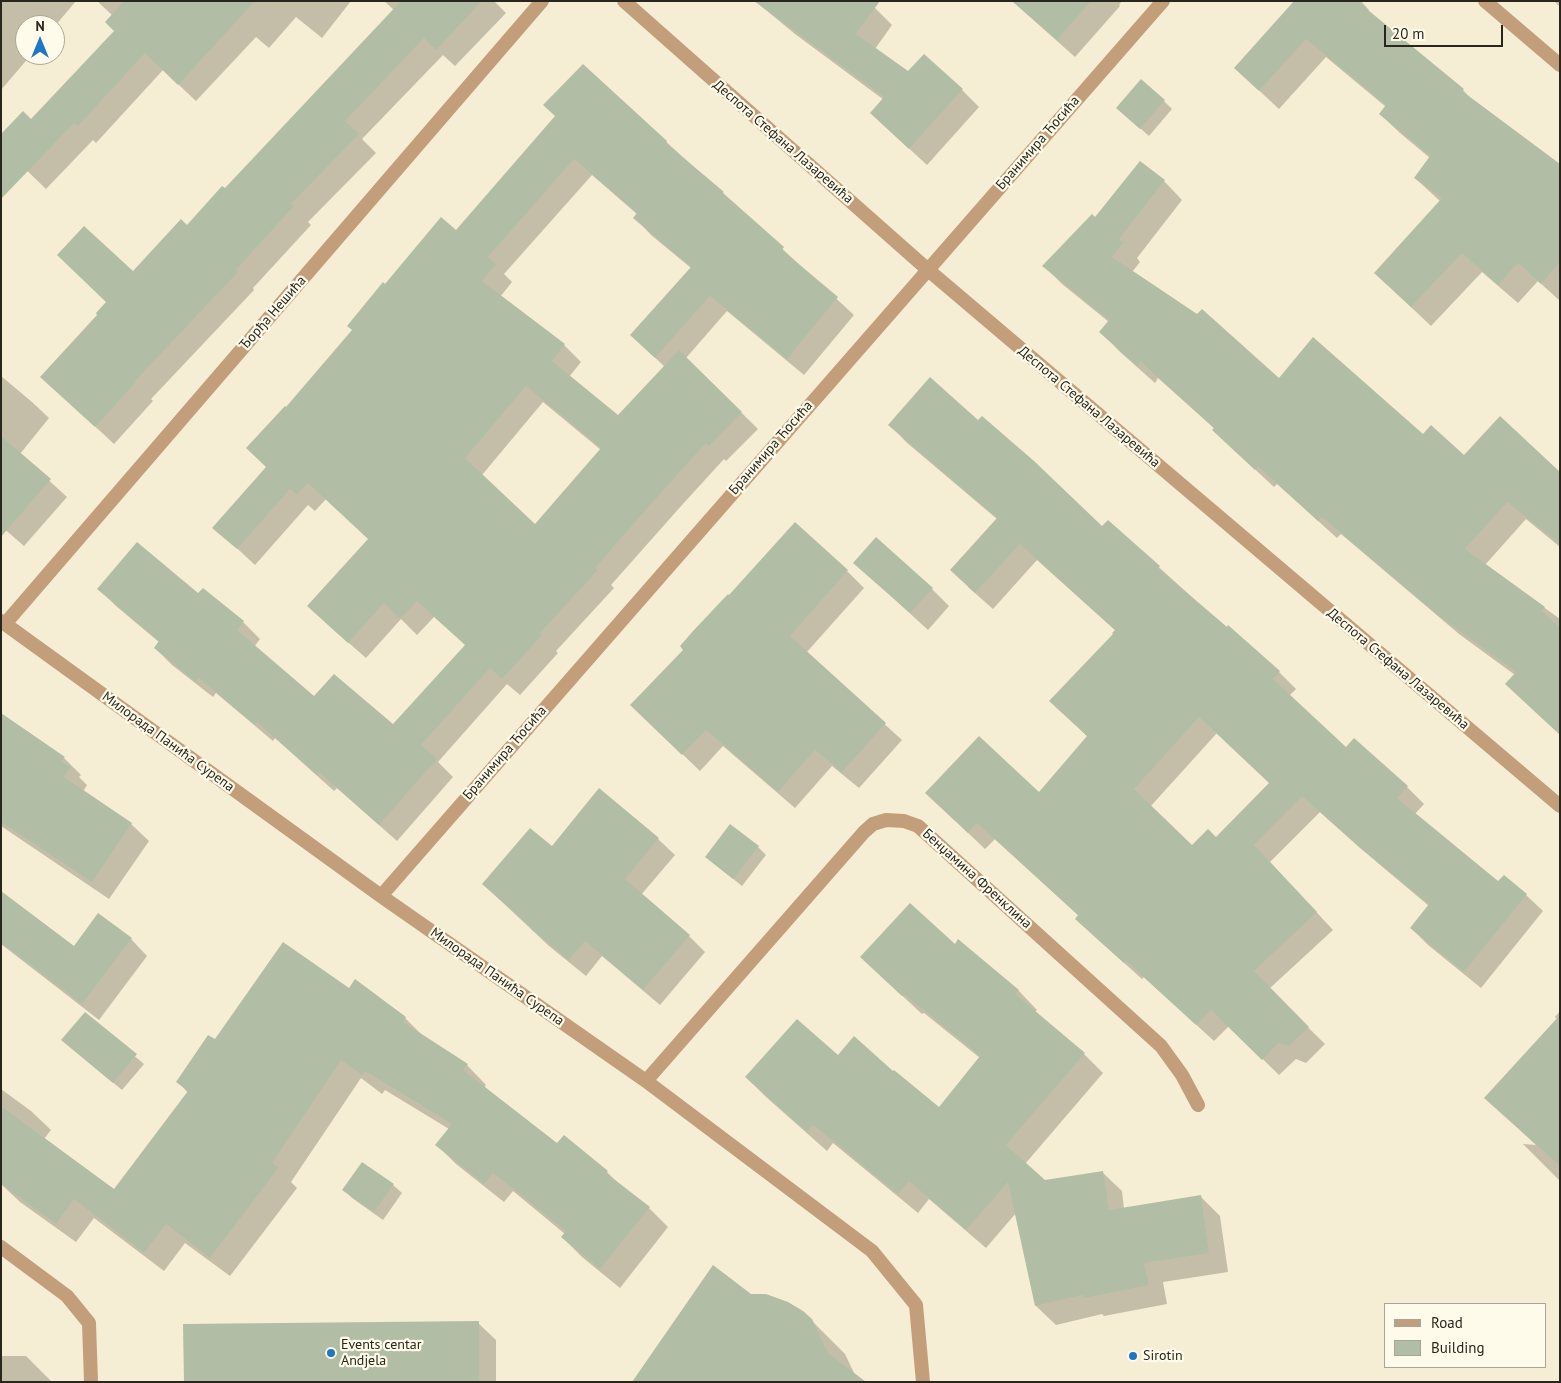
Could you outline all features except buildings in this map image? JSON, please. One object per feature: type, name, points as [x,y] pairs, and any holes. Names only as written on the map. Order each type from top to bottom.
[{"type":"street","name":"Ђорђа Нешића","points":[[3,623],[542,1]]},
{"type":"street","name":"Деспота Стефана Лазаревића","points":[[624,1],[927,269],[1560,806]]},
{"type":"street","name":"Бранимира Ћосића","points":[[381,896],[1163,1]]},
{"type":"street","points":[[1485,1],[1560,65]]},
{"type":"street","name":"Милорада Панића Сурепа","points":[[3,623],[381,896],[646,1081],[872,1251],[916,1305],[923,1382]]},
{"type":"street","name":"Бенџамина Френклина","points":[[646,1081],[864,832],[873,824],[886,820],[904,821],[918,826],[1161,1046],[1182,1075],[1198,1105]]},
{"type":"street","points":[[1,1247],[67,1296],[89,1323],[92,1382]]},
{"type":"place","name":"Events centar Andjela","points":[[331,1353]]},
{"type":"place","name":"Sirotin","points":[[1133,1356]]}]
